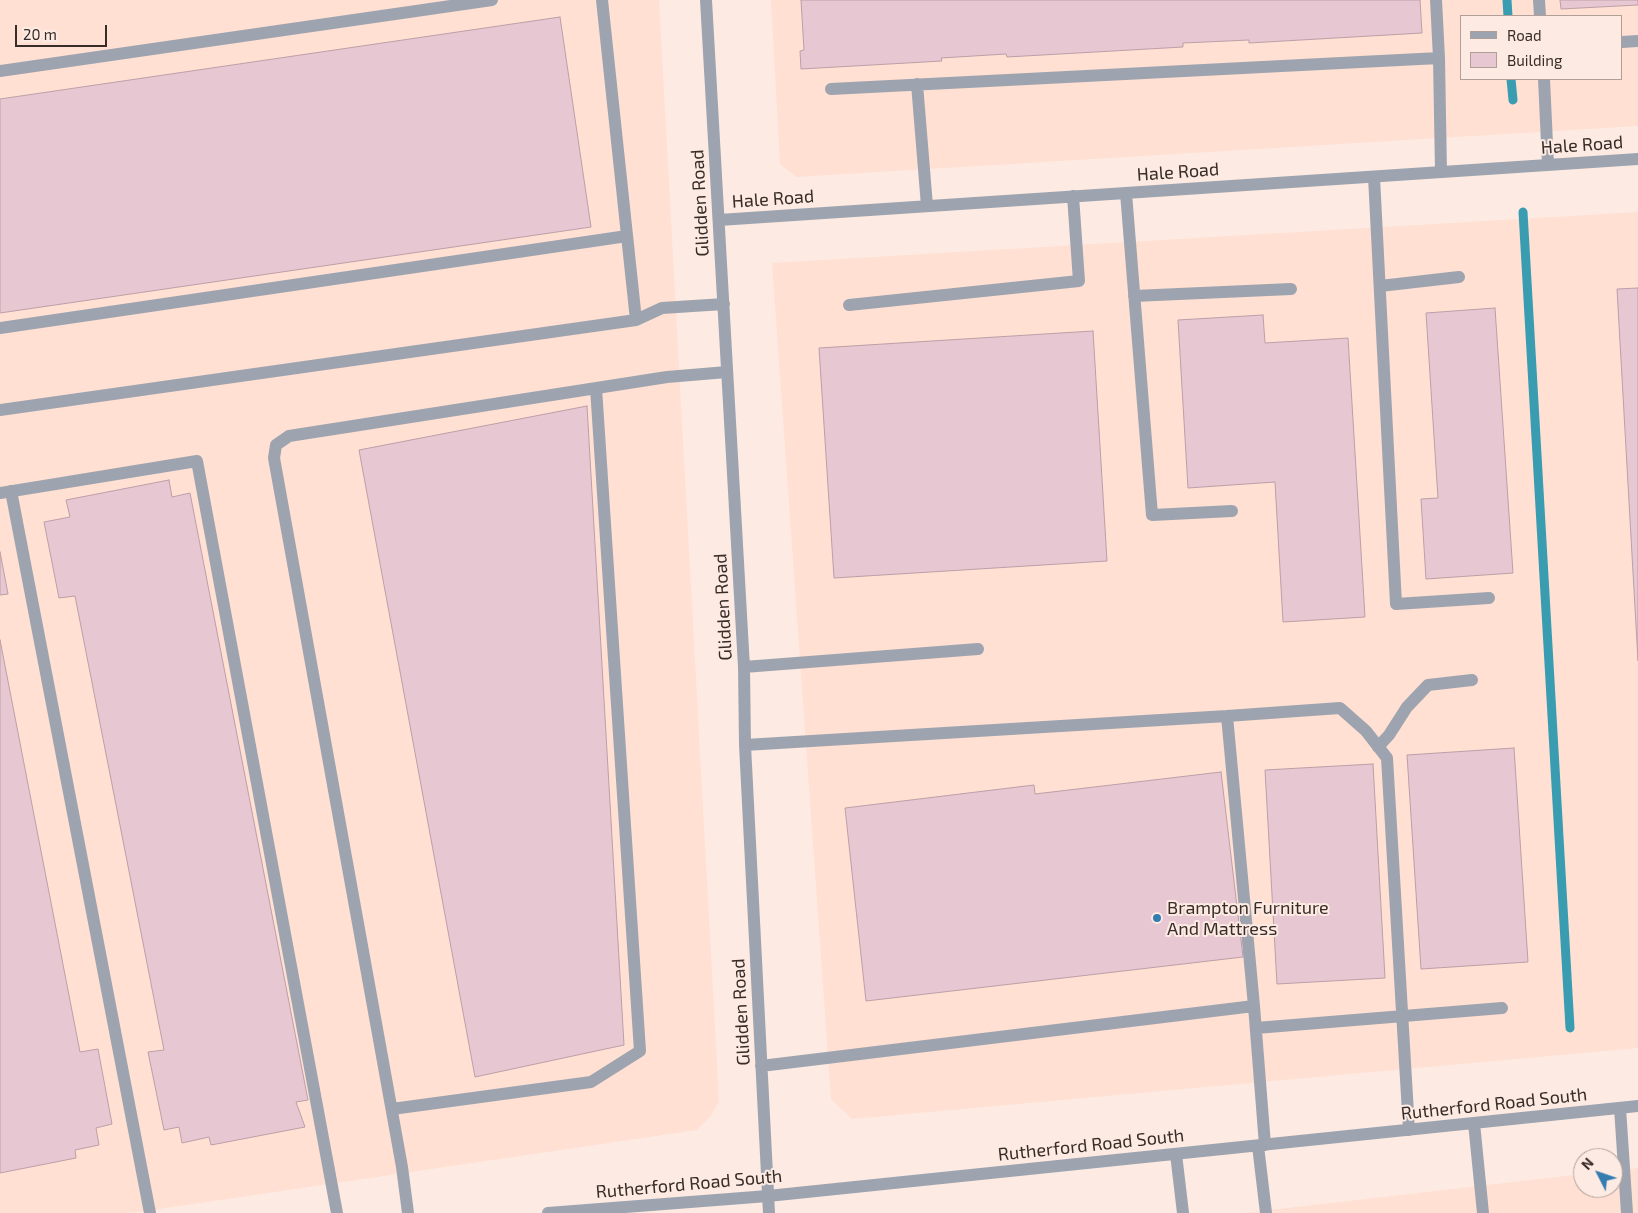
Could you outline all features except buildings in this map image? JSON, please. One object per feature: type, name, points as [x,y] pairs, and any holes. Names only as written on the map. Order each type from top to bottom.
[{"type":"street","points":[[0,71],[492,0]]},
{"type":"street","points":[[602,0],[636,320]]},
{"type":"street","name":"Glidden Road","points":[[706,0],[744,667],[746,745],[769,1213]]},
{"type":"street","points":[[1436,0],[1441,172]]},
{"type":"street","points":[[1540,0],[1540,15]]},
{"type":"street","points":[[1623,42],[1638,41]]},
{"type":"street","points":[[831,89],[1439,58]]},
{"type":"street","points":[[1544,80],[1548,165]]},
{"type":"street","points":[[917,84],[927,206]]},
{"type":"street","name":"Hale Road","points":[[719,220],[1638,159]]},
{"type":"street","points":[[1374,177],[1396,604],[1489,598]]},
{"type":"street","points":[[1126,193],[1152,515],[1232,512]]},
{"type":"street","points":[[849,305],[1079,281],[1073,196]]},
{"type":"street","points":[[0,328],[627,236]]},
{"type":"street","points":[[1380,286],[1459,277]]},
{"type":"street","points":[[1134,296],[1291,290]]},
{"type":"street","points":[[0,410],[636,320],[662,308],[724,304]]},
{"type":"street","points":[[408,1213],[392,1109],[274,458],[276,444],[289,436],[667,377],[727,372]]},
{"type":"street","points":[[392,1109],[590,1082],[640,1051],[596,388]]},
{"type":"street","points":[[150,1213],[6,492],[197,461],[337,1213]]},
{"type":"street","points":[[744,667],[978,649]]},
{"type":"street","points":[[1378,747],[1389,736],[1407,707],[1428,685],[1472,680]]},
{"type":"street","points":[[746,745],[1340,708],[1366,731],[1387,758],[1409,1130]]},
{"type":"street","points":[[1228,716],[1256,1028],[1266,1213]]},
{"type":"street","points":[[761,1066],[1254,1006]]},
{"type":"street","points":[[1256,1028],[1502,1008]]},
{"type":"street","name":"Rutherford Road South","points":[[548,1213],[768,1196],[1638,1106]]},
{"type":"street","points":[[1620,1108],[1627,1213]]},
{"type":"street","points":[[1474,1123],[1483,1213]]},
{"type":"street","points":[[1176,1154],[1183,1213]]},
{"type":"shaded area","points":[[0,0],[659,0],[719,1101],[711,1116],[697,1130],[132,1213],[0,1213]]},
{"type":"shaded area","points":[[771,0],[1638,0],[1638,126],[796,177],[780,164]]},
{"type":"shaded area","points":[[1638,212],[1638,1048],[852,1119],[831,1099],[772,263]]},
{"type":"shaded area","points":[[1638,1168],[1638,1213],[1244,1213],[1573,1175],[1573,1198],[1623,1198],[1623,1170]]},
{"type":"waterway","points":[[1507,0],[1508,15]]},
{"type":"waterway","points":[[1511,80],[1513,100]]},
{"type":"waterway","points":[[1523,212],[1570,1028]]},
{"type":"place","name":"Brampton Furniture And Mattress","points":[[1157,918]]}]
